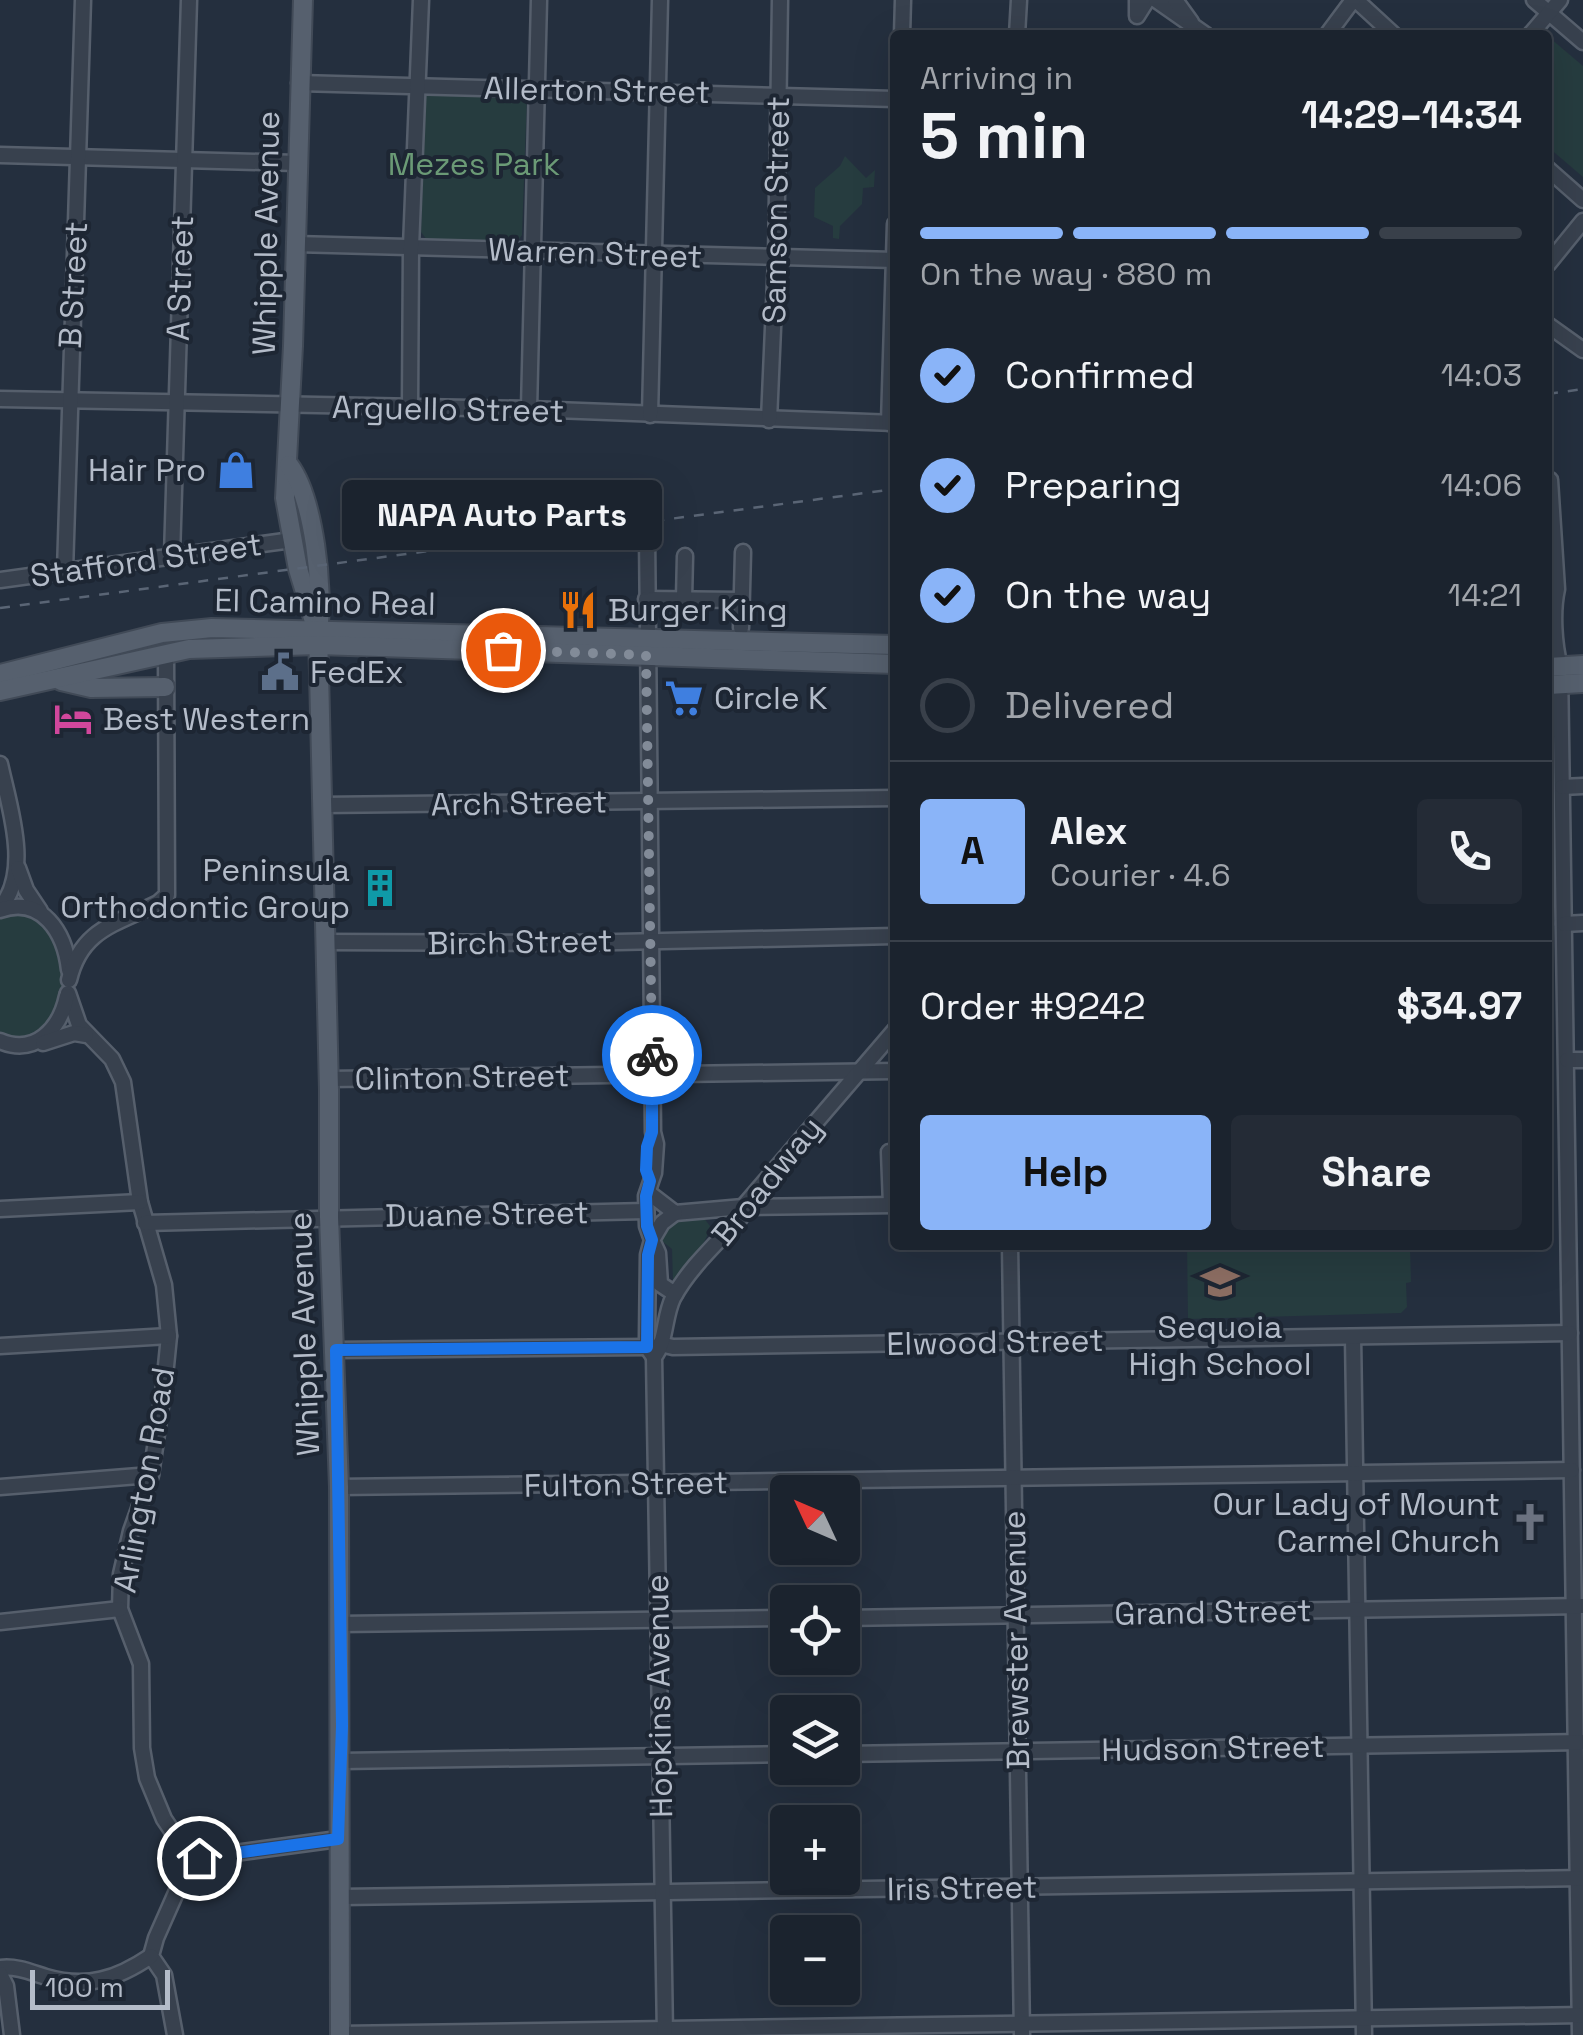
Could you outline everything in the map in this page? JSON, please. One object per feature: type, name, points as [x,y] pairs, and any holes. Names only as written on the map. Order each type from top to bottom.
[{"type":"main road","name":"Whipple Avenue","points":[[302,1],[285,498],[318,638]]},
{"type":"main road","name":"Whipple Avenue","points":[[289,465],[299,479],[322,603],[318,638],[329,1217],[340,1488],[340,2034]]},
{"type":"main road","name":"El Camino Real","points":[[0,674],[162,634],[212,628],[318,638],[646,647],[890,645]]},
{"type":"main road","name":"El Camino Real","points":[[0,691],[166,653],[318,638]]},
{"type":"main road","name":"El Camino Real","points":[[646,647],[890,664]]},
{"type":"main road","points":[[1554,676],[1583,666]]},
{"type":"main road","points":[[1554,676],[1583,684]]},
{"type":"main road","points":[[56,680],[90,688],[166,686]]},
{"type":"street","name":"B Street","points":[[65,571],[83,0]]},
{"type":"street","name":"A Street","points":[[172,556],[189,0]]},
{"type":"street","points":[[410,406],[411,247],[421,0]]},
{"type":"street","points":[[529,409],[539,0]]},
{"type":"street","points":[[650,415],[660,0]]},
{"type":"street","name":"Samson Street","points":[[769,420],[780,0]]},
{"type":"street","points":[[902,30],[903,0]]},
{"type":"street","points":[[1017,30],[1019,0]]},
{"type":"street","points":[[1137,8],[1147,0]]},
{"type":"street","points":[[1156,0],[1174,15],[1191,22]]},
{"type":"street","points":[[1174,0],[1200,30]]},
{"type":"street","points":[[1331,30],[1354,0],[1388,30]]},
{"type":"street","points":[[1534,0],[1583,42]]},
{"type":"street","points":[[1534,30],[1560,0]]},
{"type":"street","name":"Allerton Street","points":[[300,83],[890,99]]},
{"type":"street","points":[[0,155],[296,164]]},
{"type":"street","points":[[1552,172],[1583,200]]},
{"type":"street","points":[[1552,259],[1583,222]]},
{"type":"street","name":"Warren Street","points":[[295,244],[890,260]]},
{"type":"street","points":[[1552,327],[1583,350]]},
{"type":"street","name":"Arguello Street","points":[[0,399],[529,409],[890,423]]},
{"type":"street","points":[[1552,507],[1558,589],[1552,617],[1562,786],[1567,1060],[1576,1201],[1570,1332],[1579,1606],[1580,2035]]},
{"type":"street","name":"Hopkins Avenue","points":[[647,534],[652,1132],[647,1147],[650,1187],[646,1211],[658,1253],[660,1284],[675,1294]]},
{"type":"street","name":"Stafford Street","points":[[0,580],[292,540]]},
{"type":"street","points":[[741,628],[743,552]]},
{"type":"street","points":[[684,599],[686,556]]},
{"type":"street","points":[[1554,676],[1566,652],[1564,597],[1558,589]]},
{"type":"street","points":[[646,599],[742,600]]},
{"type":"street","points":[[6,1044],[37,1042],[55,1027],[76,957],[92,936],[166,896],[166,653]]},
{"type":"street","points":[[0,764],[16,860],[12,890],[0,909]]},
{"type":"street","points":[[1562,786],[1583,786]]},
{"type":"street","name":"Arch Street","points":[[322,805],[890,798]]},
{"type":"street","name":"Arlington Road","points":[[16,860],[26,890],[64,943],[74,1017],[86,1035],[112,1059],[123,1082],[144,1223],[164,1285],[169,1336],[151,1475],[130,1531],[120,1609],[141,1664],[142,1748],[148,1778],[164,1819],[191,1859]]},
{"type":"street","points":[[0,909],[24,906],[72,934],[92,936]]},
{"type":"street","points":[[1564,924],[1583,923]]},
{"type":"street","name":"Birch Street","points":[[325,942],[890,936]]},
{"type":"street","points":[[6,1044],[74,1033],[86,1035]]},
{"type":"street","name":"Broadway","points":[[654,1350],[675,1294],[740,1218],[742,1207],[890,1036]]},
{"type":"street","points":[[1567,1060],[1583,1060]]},
{"type":"street","name":"Clinton Street","points":[[329,1079],[890,1070]]},
{"type":"street","points":[[889,1152],[890,1165]]},
{"type":"street","points":[[650,1187],[676,1213]]},
{"type":"street","points":[[0,1209],[140,1202]]},
{"type":"street","points":[[652,1240],[662,1224],[676,1213],[742,1207],[890,1205]]},
{"type":"street","points":[[698,1264],[698,1256],[717,1235],[707,1210]]},
{"type":"street","name":"Duane Street","points":[[144,1223],[646,1211]]},
{"type":"street","name":"Hopkins Avenue","points":[[652,1240],[648,1313],[654,1350],[665,2032]]},
{"type":"street","name":"Brewster Avenue","points":[[1010,1250],[1022,2030]]},
{"type":"street","name":"Elwood Street","points":[[336,1350],[654,1350],[1570,1332]]},
{"type":"street","points":[[0,1346],[169,1336]]},
{"type":"street","points":[[1353,1336],[1364,2035]]},
{"type":"street","name":"Fulton Street","points":[[340,1488],[1572,1470]]},
{"type":"street","points":[[0,1487],[151,1475]]},
{"type":"street","name":"Grand Street","points":[[860,1618],[1579,1606]]},
{"type":"street","points":[[0,1622],[120,1609]]},
{"type":"street","points":[[341,1624],[770,1618]]},
{"type":"street","name":"Hudson Street","points":[[860,1754],[1580,1742]]},
{"type":"street","points":[[342,1761],[770,1754]]},
{"type":"street","points":[[12,2035],[4,2011],[6,1986],[0,1971],[12,1967],[65,1983],[119,1975],[151,1956],[191,1859],[338,1839]]},
{"type":"street","name":"Iris Street","points":[[342,1896],[1581,1878]]},
{"type":"street","points":[[151,1956],[164,1975],[175,2035]]},
{"type":"street","points":[[340,2034],[1022,2030],[1582,2015]]},
{"type":"green space","points":[[1552,40],[1583,66],[1583,177],[1552,150]]},
{"type":"green space","name":"Mezes Park","points":[[426,93],[527,96],[522,235],[517,242],[427,240],[421,232]]},
{"type":"green space","points":[[845,156],[866,178],[875,170],[874,187],[863,188],[862,204],[840,226],[839,239],[833,238],[833,226],[814,217],[815,188],[840,166]]},
{"type":"green space","points":[[15,912],[40,922],[55,941],[62,965],[62,990],[55,1014],[41,1031],[23,1039],[0,1034],[0,917]]},
{"type":"green space","points":[[703,1217],[710,1226],[705,1240],[673,1282],[672,1249],[662,1241],[663,1229],[675,1218]]},
{"type":"green space","points":[[1187,1250],[1410,1250],[1411,1282],[1406,1283],[1407,1307],[1401,1313],[1188,1319]]},
{"type":"railway","points":[[1552,393],[1583,389]]},
{"type":"railway","points":[[0,608],[890,490]]},
{"type":"way so far","points":[[503,650],[646,655],[652,1055]]},
{"type":"place","name":"Hair Pro","points":[[236,470]]},
{"type":"place","name":"Burger King","points":[[578,610]]},
{"type":"place","name":"NAPA Auto Parts","points":[[503,650]]},
{"type":"place","name":"FedEx","points":[[280,672]]},
{"type":"place","name":"Circle K","points":[[684,698]]},
{"type":"place","name":"Best Western","points":[[73,719]]},
{"type":"place","name":"Peninsula Orthodontic Group","points":[[380,888]]},
{"type":"place","name":"Sequoia High School","points":[[1220,1282]]},
{"type":"place","name":"Our Lady of Mount Carmel Church","points":[[1530,1522]]},
{"type":"route","points":[[199,1858],[338,1839],[342,1726],[336,1350],[647,1347],[648,1255],[652,1240],[647,1226],[650,1181],[646,1170],[652,1132],[652,1055]]}]
